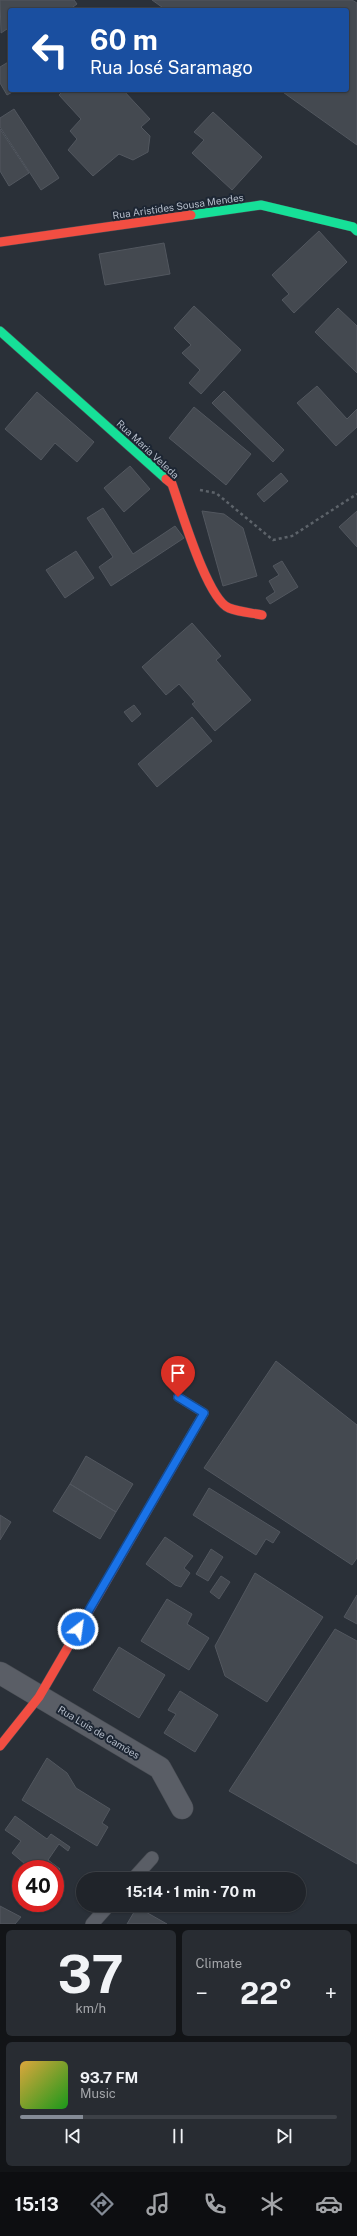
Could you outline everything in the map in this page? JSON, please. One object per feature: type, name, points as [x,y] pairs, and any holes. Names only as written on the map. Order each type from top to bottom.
[{"type":"street","name":"Rua Aristides Sousa Mendes","points":[[0,242],[261,205],[353,228],[357,231]]},
{"type":"street","name":"Rua Maria Veleda","points":[[0,331],[172,484],[200,563],[216,597],[228,608],[262,615]]},
{"type":"street","points":[[0,1746],[39,1697],[204,1413],[178,1397]]},
{"type":"street","name":"Rua Luis de Camões","points":[[0,1674],[160,1768],[182,1808]]},
{"type":"lane","points":[[139,1872],[152,1858]]},
{"type":"lane","points":[[92,1924],[103,1912]]},
{"type":"path","points":[[172,484],[216,493],[273,540],[292,536],[357,494]]},
{"type":"building","points":[[0,0],[74,0],[77,4],[72,8],[8,8],[8,28],[1,33]]},
{"type":"building","points":[[152,0],[352,0],[357,3],[357,145],[283,92],[349,92],[349,8],[163,8]]},
{"type":"building","points":[[8,62],[8,92],[12,92],[7,95],[0,83],[0,67]]},
{"type":"building","points":[[62,92],[125,92],[150,119],[141,127],[150,136],[148,152],[133,160],[119,154],[93,176],[68,150],[77,139],[70,131],[81,119],[59,95]]},
{"type":"building","points":[[14,109],[59,178],[41,190],[0,127],[0,118]]},
{"type":"building","points":[[213,112],[262,157],[232,190],[192,153],[204,140],[194,132]]},
{"type":"building","points":[[0,129],[29,173],[9,186],[0,171]]},
{"type":"building","points":[[319,231],[347,262],[294,313],[282,300],[289,294],[272,275]]},
{"type":"building","points":[[164,243],[170,274],[105,285],[99,254]]},
{"type":"building","points":[[194,306],[241,350],[201,394],[189,383],[200,370],[182,353],[191,345],[174,328]]},
{"type":"building","points":[[338,308],[357,326],[357,373],[315,332]]},
{"type":"building","points":[[317,386],[347,419],[357,409],[357,427],[336,446],[297,403]]},
{"type":"building","points":[[224,391],[284,450],[273,462],[212,403]]},
{"type":"building","points":[[37,392],[94,442],[77,462],[55,443],[41,460],[5,429]]},
{"type":"building","points":[[194,407],[251,454],[226,485],[169,438]]},
{"type":"building","points":[[130,466],[150,489],[124,512],[104,488]]},
{"type":"building","points":[[281,473],[288,481],[264,502],[257,494]]},
{"type":"building","points":[[103,508],[133,554],[175,526],[184,538],[111,586],[99,567],[113,557],[87,518]]},
{"type":"building","points":[[202,511],[224,514],[243,528],[257,576],[223,586]]},
{"type":"building","points":[[357,511],[357,547],[339,527]]},
{"type":"building","points":[[76,551],[94,578],[65,598],[46,570]]},
{"type":"building","points":[[282,561],[298,587],[270,604],[266,598],[275,592],[269,581],[279,575],[273,566]]},
{"type":"building","points":[[192,623],[221,656],[216,660],[251,700],[215,731],[192,704],[195,702],[179,684],[166,695],[142,667]]},
{"type":"building","points":[[134,705],[141,714],[132,722],[124,712]]},
{"type":"building","points":[[192,717],[212,741],[157,787],[138,764]]},
{"type":"building","points":[[276,1361],[357,1425],[357,1558],[352,1565],[204,1468]]},
{"type":"building","points":[[86,1456],[133,1484],[116,1512],[70,1484]]},
{"type":"building","points":[[70,1484],[116,1512],[100,1539],[53,1511]]},
{"type":"building","points":[[209,1488],[280,1532],[273,1543],[266,1539],[256,1555],[193,1515]]},
{"type":"building","points":[[0,1515],[11,1522],[0,1540]]},
{"type":"building","points":[[165,1537],[193,1556],[184,1568],[190,1573],[181,1587],[175,1585],[146,1564]]},
{"type":"building","points":[[211,1549],[223,1557],[208,1581],[196,1574]]},
{"type":"building","points":[[255,1573],[323,1617],[267,1702],[225,1676],[215,1646]]},
{"type":"building","points":[[221,1576],[230,1582],[219,1599],[210,1592]]},
{"type":"building","points":[[357,1595],[357,1624],[344,1617]]},
{"type":"building","points":[[167,1599],[192,1614],[187,1624],[209,1638],[189,1670],[141,1641]]},
{"type":"building","points":[[335,1629],[357,1641],[357,1864],[229,1791]]},
{"type":"building","points":[[119,1647],[165,1675],[139,1718],[93,1690]]},
{"type":"building","points":[[180,1691],[218,1715],[195,1752],[164,1733],[176,1714],[168,1710]]},
{"type":"building","points":[[47,1758],[67,1773],[76,1788],[110,1809],[102,1823],[108,1827],[97,1846],[22,1800]]},
{"type":"building","points":[[15,1816],[47,1839],[51,1834],[70,1847],[68,1851],[59,1844],[48,1860],[20,1860],[12,1853],[21,1841],[5,1830]]},
{"type":"building","points":[[0,1906],[21,1917],[15,1924],[0,1924]]},
{"type":"building","points":[[134,1912],[146,1912],[167,1924],[127,1924]]},
{"type":"traffic: fast","points":[[191,215],[261,205],[353,227],[357,231]]},
{"type":"traffic: fast","points":[[0,331],[166,479]]},
{"type":"traffic: slow","points":[[178,1397],[204,1413],[179,1456]]},
{"type":"traffic: jam","points":[[0,242],[191,215]]},
{"type":"traffic: jam","points":[[166,479],[172,484],[196,552],[212,588],[221,601],[229,608],[262,615]]},
{"type":"traffic: jam","points":[[0,1746],[39,1697],[179,1456]]},
{"type":"route","points":[[78,1629],[204,1413],[178,1397]]}]
